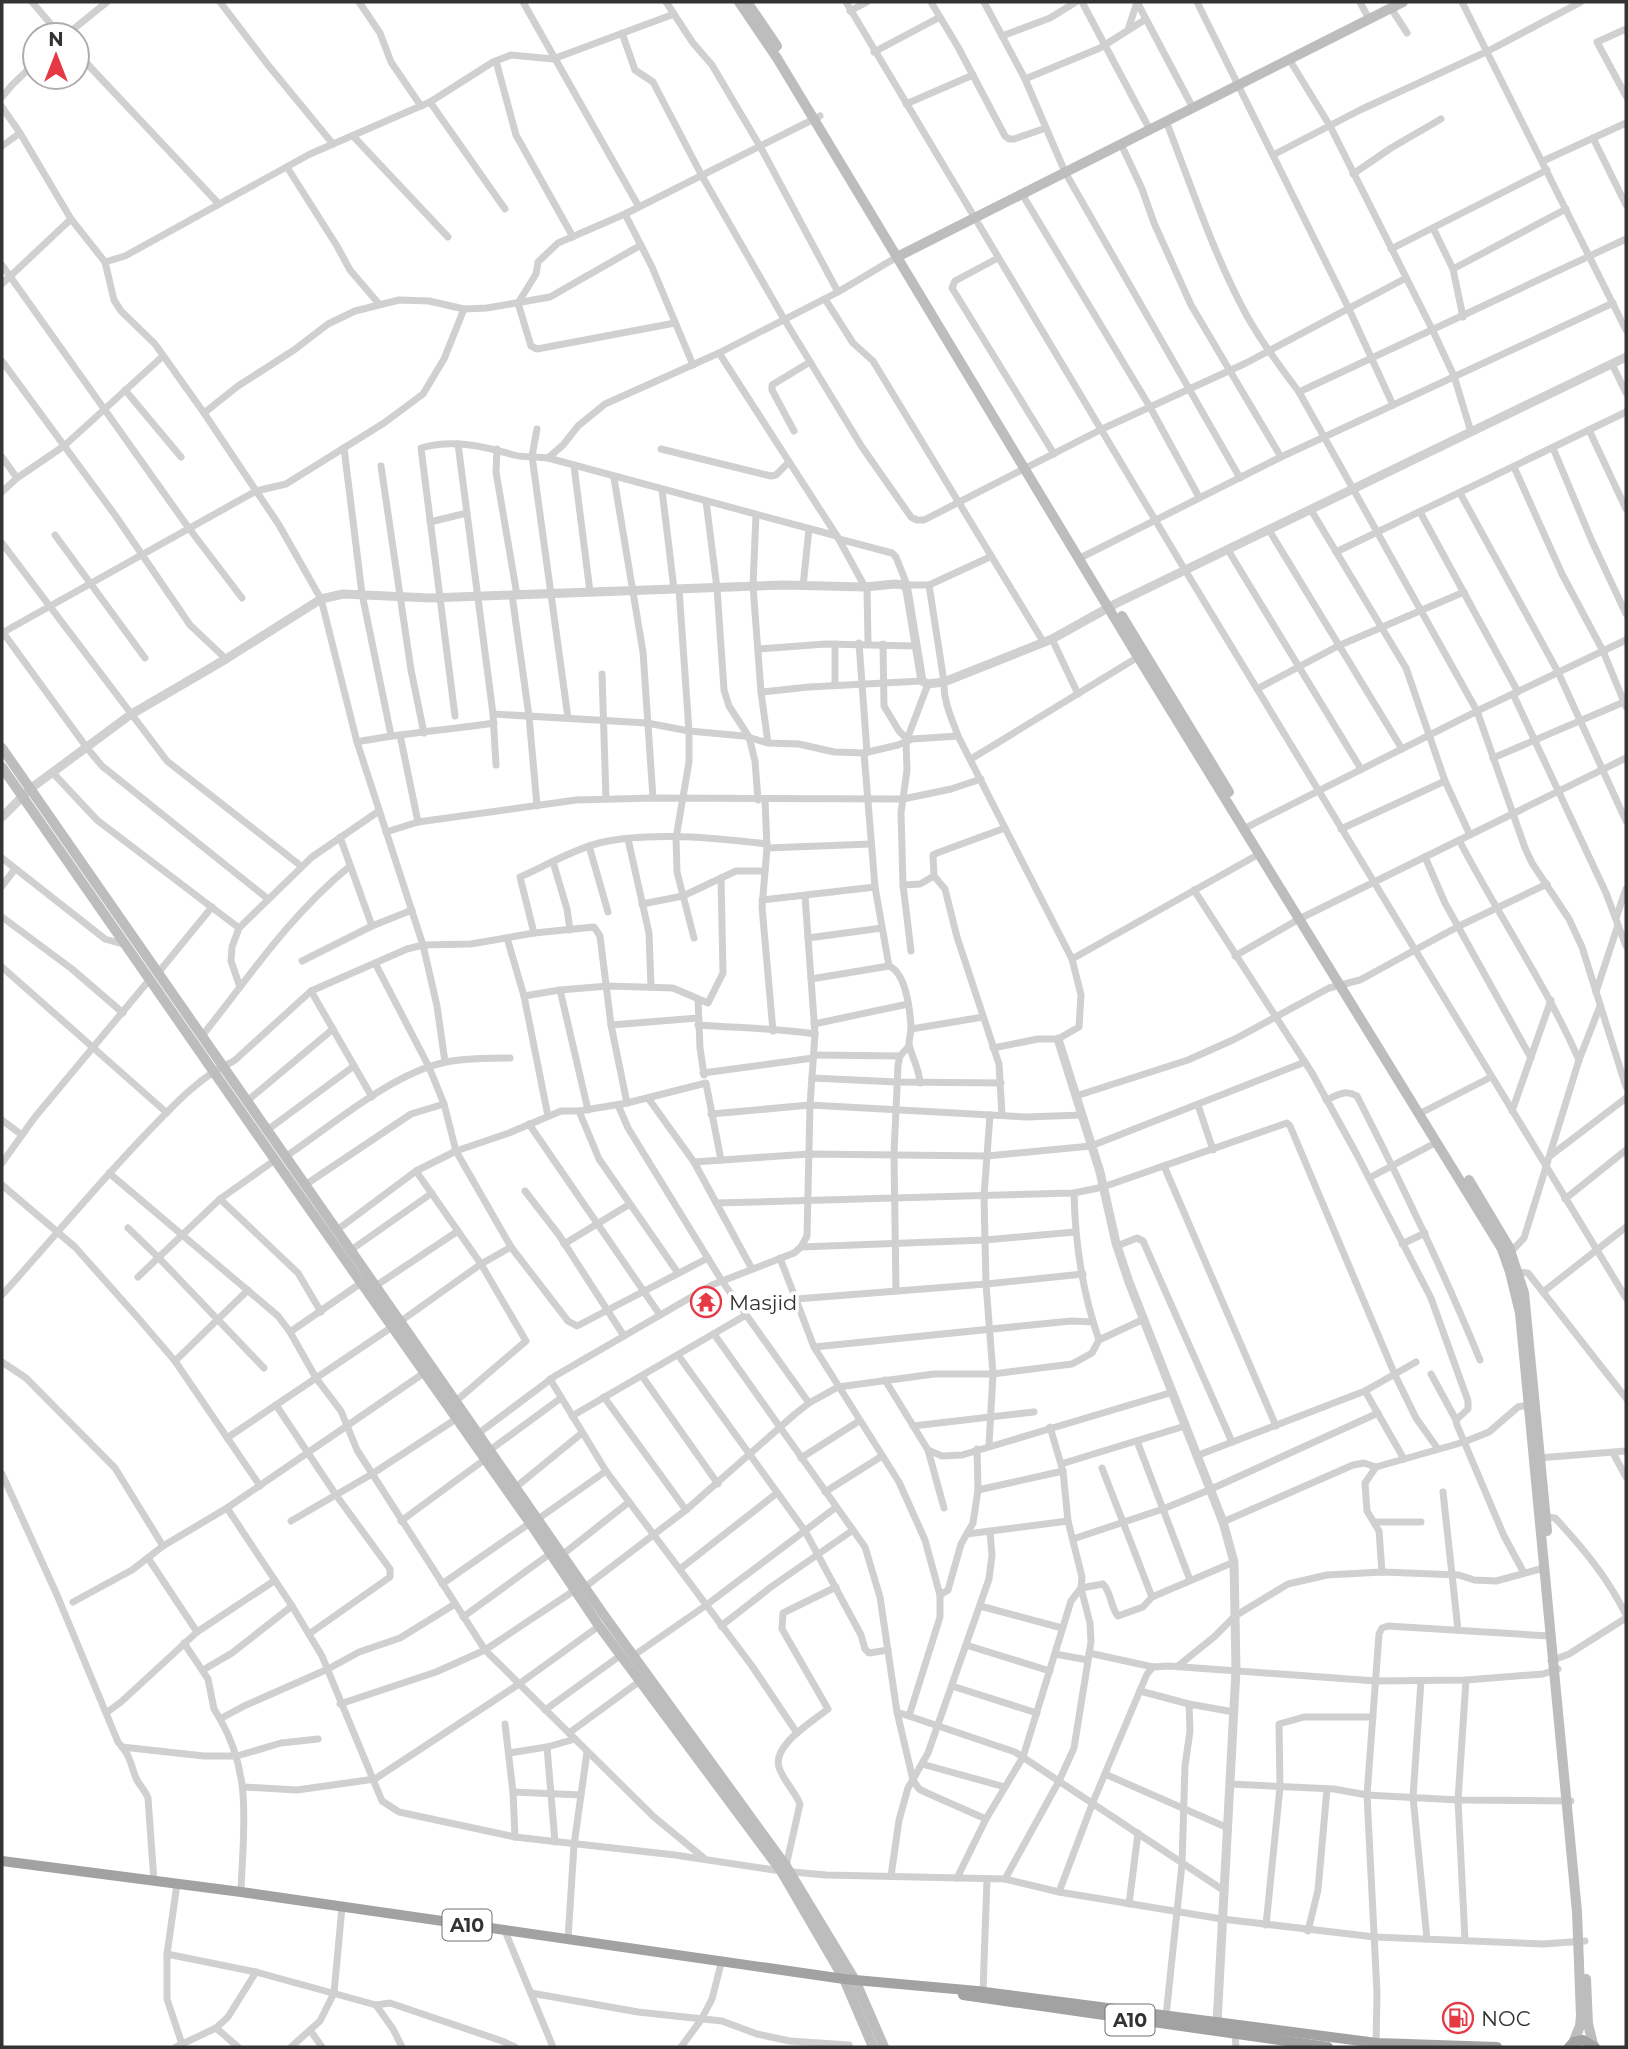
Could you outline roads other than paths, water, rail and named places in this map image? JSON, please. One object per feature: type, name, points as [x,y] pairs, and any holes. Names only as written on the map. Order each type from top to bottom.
[{"type":"highway","name":"A10","points":[[2,1861],[241,1892],[850,1980],[933,1989],[983,1991],[1376,2045],[1497,2047]]},
{"type":"highway","name":"A10","points":[[933,1989],[976,1998],[1328,2047]]},
{"type":"highway","points":[[1569,2046],[1583,2040],[1595,2046]]},
{"type":"main road","points":[[739,2],[817,118]]},
{"type":"main road","points":[[747,2],[1302,917],[1422,1112],[1497,1226],[1528,1313],[1549,1636],[1555,1665]]},
{"type":"main road","points":[[899,256],[1403,2]]},
{"type":"main road","points":[[1113,606],[1138,657],[1259,854],[1302,917]]},
{"type":"main road","points":[[2,748],[26,792],[127,945],[202,1036],[219,1069],[266,1131],[280,1159],[305,1185],[351,1250],[369,1285]]},
{"type":"main road","points":[[2,767],[26,792],[369,1285],[479,1433],[516,1487],[551,1553],[633,1656],[785,1869],[850,1980],[884,2047]]},
{"type":"main road","points":[[1422,1112],[1437,1142],[1508,1255]]},
{"type":"main road","points":[[1514,1272],[1528,1405],[1546,1517],[1555,1665],[1588,2024],[1595,2046]]},
{"type":"main road","points":[[397,1324],[424,1373],[484,1460],[562,1555],[599,1626],[785,1869]]},
{"type":"main road","points":[[1569,2046],[1580,2026],[1582,1941]]},
{"type":"main road","points":[[850,1980],[873,2047]]},
{"type":"street","points":[[32,2],[48,21]]},
{"type":"street","points":[[83,21],[107,2]]},
{"type":"street","points":[[220,2],[333,144]]},
{"type":"street","points":[[359,2],[380,33],[391,62],[421,106]]},
{"type":"street","points":[[523,2],[639,208]]},
{"type":"street","points":[[666,2],[693,43],[712,65],[761,148],[838,292]]},
{"type":"street","points":[[846,2],[1318,791],[1626,1298]]},
{"type":"street","points":[[850,10],[867,2]]},
{"type":"street","points":[[931,2],[1004,135],[1009,139],[1046,128]]},
{"type":"street","points":[[984,2],[1025,79],[1065,173],[1240,478]]},
{"type":"street","points":[[1002,36],[1050,18],[1076,2]]},
{"type":"street","points":[[1082,2],[1150,130]]},
{"type":"street","points":[[1127,31],[1137,2]]},
{"type":"street","points":[[1137,2],[1193,108]]},
{"type":"street","points":[[1197,2],[1348,307],[1393,405]]},
{"type":"street","points":[[1360,2],[1369,19]]},
{"type":"street","points":[[1462,2],[1626,330]]},
{"type":"street","points":[[1273,155],[1360,110],[1488,51],[1581,2]]},
{"type":"street","points":[[1391,8],[1407,33]]},
{"type":"street","points":[[105,262],[125,256],[218,203],[333,144],[430,102],[496,61],[511,55],[553,59],[674,14]]},
{"type":"street","points":[[874,52],[940,17]]},
{"type":"street","points":[[1025,79],[1105,44],[1146,19]]},
{"type":"street","points":[[1626,29],[1597,43],[1626,96]]},
{"type":"street","points":[[622,33],[635,70],[653,82],[702,176],[810,362],[862,447],[911,517],[917,520],[924,520],[1102,429],[1230,370],[1406,278]]},
{"type":"street","points":[[1289,59],[1330,127],[1433,331],[1454,376],[1471,432]]},
{"type":"street","points":[[496,61],[516,135],[573,237]]},
{"type":"street","points":[[91,68],[218,203]]},
{"type":"street","points":[[905,104],[973,75]]},
{"type":"street","points":[[2,97],[21,76]]},
{"type":"street","points":[[430,102],[505,209]]},
{"type":"street","points":[[2,107],[71,219],[105,262],[114,300],[121,311],[163,356],[204,413],[279,525],[321,599],[357,742],[423,944],[437,1006],[445,1062]]},
{"type":"street","points":[[675,323],[537,349],[531,346],[518,303],[536,274],[538,262],[558,243],[625,215],[817,118]]},
{"type":"street","points":[[1353,174],[1441,119]]},
{"type":"street","points":[[1166,121],[1218,252],[1246,314],[1268,351],[1299,392],[1423,611],[1476,711],[1525,848],[1569,919],[1582,947],[1626,1087]]},
{"type":"street","points":[[1542,161],[1626,123]]},
{"type":"street","points":[[2,146],[20,133]]},
{"type":"street","points":[[353,136],[447,237]]},
{"type":"street","points":[[1592,138],[1626,205]]},
{"type":"street","points":[[1121,144],[1191,305],[1281,457]]},
{"type":"street","points":[[287,167],[350,270],[379,304]]},
{"type":"street","points":[[1391,249],[1547,170]]},
{"type":"street","points":[[1022,194],[1150,407],[1199,498]]},
{"type":"street","points":[[1453,269],[1566,209]]},
{"type":"street","points":[[625,215],[641,245],[692,365]]},
{"type":"street","points":[[2,284],[71,219]]},
{"type":"street","points":[[1433,228],[1453,269],[1463,317]]},
{"type":"street","points":[[1299,392],[1626,239]]},
{"type":"street","points":[[204,413],[238,386],[294,351],[328,324],[355,311],[399,300],[429,301],[464,309],[550,298],[641,245]]},
{"type":"street","points":[[548,458],[578,426],[605,404],[719,353],[838,292],[899,256]]},
{"type":"street","points":[[998,258],[955,281],[952,288],[1054,454]]},
{"type":"street","points":[[2,265],[188,527],[242,598]]},
{"type":"street","points":[[825,299],[853,343],[873,361],[990,557],[1048,641],[1078,694]]},
{"type":"street","points":[[1083,556],[1281,457],[1614,303]]},
{"type":"street","points":[[268,899],[102,766],[2,632],[256,491],[286,484],[384,423],[423,394],[444,359],[464,309]]},
{"type":"street","points":[[719,353],[838,538],[866,587],[868,643]]},
{"type":"street","points":[[2,492],[17,478],[64,446],[163,356]]},
{"type":"street","points":[[761,692],[835,685],[944,682],[1048,641],[1185,570],[1626,357]]},
{"type":"street","points":[[2,361],[190,625],[226,659]]},
{"type":"street","points":[[794,431],[772,390],[772,385],[810,362]]},
{"type":"street","points":[[1612,364],[1626,393]]},
{"type":"street","points":[[125,390],[181,457]]},
{"type":"street","points":[[1336,552],[1626,412]]},
{"type":"street","points":[[537,429],[532,456],[568,718]]},
{"type":"street","points":[[1589,430],[1626,509]]},
{"type":"street","points":[[455,716],[421,448],[441,442],[497,449],[517,456],[548,458],[892,553],[896,557],[907,590],[915,646],[925,683],[906,741],[907,770],[901,813],[903,885],[911,951]]},
{"type":"street","points":[[458,444],[494,714],[496,765]]},
{"type":"street","points":[[344,448],[362,594],[391,735]]},
{"type":"street","points":[[1553,448],[1626,614]]},
{"type":"street","points":[[497,449],[496,472],[529,716],[537,806]]},
{"type":"street","points":[[661,449],[761,475],[776,475],[789,462]]},
{"type":"street","points":[[2,457],[17,478]]},
{"type":"street","points":[[381,466],[424,733]]},
{"type":"street","points":[[574,466],[590,592]]},
{"type":"street","points":[[1493,758],[1625,704],[1603,651],[1562,574],[1514,467]]},
{"type":"street","points":[[614,478],[643,652],[653,798]]},
{"type":"street","points":[[662,490],[677,589],[690,731],[690,762],[676,838],[677,872],[694,938]]},
{"type":"street","points":[[1460,493],[1558,672],[1626,821]]},
{"type":"street","points":[[706,502],[717,588],[724,690],[729,706],[749,737],[767,846],[762,900],[773,1031]]},
{"type":"street","points":[[1311,510],[1406,668],[1446,781],[1470,835]]},
{"type":"street","points":[[1420,512],[1516,693],[1624,934],[1626,946]]},
{"type":"street","points":[[430,522],[467,513]]},
{"type":"street","points":[[756,515],[753,586],[761,692],[768,743]]},
{"type":"street","points":[[803,586],[809,529]]},
{"type":"street","points":[[1269,530],[1402,749]]},
{"type":"street","points":[[55,535],[145,658]]},
{"type":"street","points":[[2,543],[167,761],[301,866]]},
{"type":"street","points":[[1228,550],[1361,769]]},
{"type":"street","points":[[2,817],[26,792],[130,715],[321,599],[343,594],[440,598],[753,586],[929,585],[990,557]]},
{"type":"street","points":[[929,585],[944,682],[943,691],[958,736],[1072,959],[1081,995],[1079,1027],[1058,1039],[1038,1039],[993,1048]]},
{"type":"street","points":[[1257,689],[1338,646],[1464,592]]},
{"type":"street","points":[[1249,826],[1476,711],[1626,640]]},
{"type":"street","points":[[759,649],[859,643],[915,646]]},
{"type":"street","points":[[859,643],[867,800],[875,887],[889,966],[900,974],[908,1004],[911,1029],[909,1046],[919,1069],[920,1083]]},
{"type":"street","points":[[835,644],[835,685]]},
{"type":"street","points":[[883,644],[884,706],[906,741]]},
{"type":"street","points":[[971,759],[1138,657]]},
{"type":"street","points":[[601,674],[606,799]]},
{"type":"street","points":[[494,714],[647,723],[749,737],[768,743],[799,744],[834,752],[865,752],[912,739],[958,736]]},
{"type":"street","points":[[357,742],[391,735],[494,723]]},
{"type":"street","points":[[400,735],[418,822]]},
{"type":"street","points":[[1236,956],[1302,917],[1626,758]]},
{"type":"street","points":[[53,774],[97,820],[239,928]]},
{"type":"street","points":[[386,832],[418,822],[576,800],[903,799],[951,789],[981,779]]},
{"type":"street","points":[[1341,829],[1446,781]]},
{"type":"street","points":[[240,987],[231,961],[232,947],[239,928],[301,866],[379,811]]},
{"type":"street","points":[[1002,1115],[1001,1083],[993,1048],[957,937],[945,889],[934,876],[933,855],[1005,828]]},
{"type":"street","points":[[340,836],[372,926]]},
{"type":"street","points":[[534,933],[520,877],[589,846],[628,839],[676,838],[720,839],[767,846],[871,844]]},
{"type":"street","points":[[628,839],[649,933],[652,987]]},
{"type":"street","points":[[1459,840],[1551,1000],[1579,1060]]},
{"type":"street","points":[[589,846],[608,912]]},
{"type":"street","points":[[1072,959],[1259,854]]},
{"type":"street","points":[[1425,857],[1445,903],[1531,1058]]},
{"type":"street","points":[[2,858],[105,939],[127,945]]},
{"type":"street","points":[[553,862],[567,909],[570,930]]},
{"type":"street","points":[[202,1036],[296,915],[350,866]]},
{"type":"street","points":[[2,886],[15,869]]},
{"type":"street","points":[[642,904],[684,896],[736,871],[765,871]]},
{"type":"street","points":[[903,885],[920,884],[934,876]]},
{"type":"street","points":[[524,996],[608,986],[652,987],[673,988],[708,1003],[723,973],[722,878]]},
{"type":"street","points":[[1076,1096],[1188,1060],[1235,1039],[1329,988],[1360,980],[1497,906],[1547,884]]},
{"type":"street","points":[[762,900],[875,887]]},
{"type":"street","points":[[1595,993],[1626,889]]},
{"type":"street","points":[[1195,890],[1305,1062],[1431,1298],[1468,1401],[1468,1409],[1456,1420]]},
{"type":"street","points":[[801,1247],[807,1236],[810,1105],[815,1034],[805,896]]},
{"type":"street","points":[[2,1163],[93,1048],[212,907]]},
{"type":"street","points":[[302,961],[372,926],[412,910]]},
{"type":"street","points":[[2,917],[72,969],[123,1013]]},
{"type":"street","points":[[2,1295],[108,1173],[200,1083],[234,1061],[311,991],[423,944],[471,944],[534,933],[594,928],[600,936],[611,1025],[627,1103]]},
{"type":"street","points":[[808,938],[882,928]]},
{"type":"street","points":[[507,938],[524,996],[548,1116]]},
{"type":"street","points":[[375,963],[429,1067],[444,1104],[456,1151],[511,1247],[572,1325],[576,1326],[708,1258]]},
{"type":"street","points":[[811,979],[889,966]]},
{"type":"street","points":[[2,967],[167,1113]]},
{"type":"street","points":[[560,990],[583,1111],[599,1159],[678,1273]]},
{"type":"street","points":[[311,991],[372,1097]]},
{"type":"street","points":[[698,999],[703,1073],[721,1160]]},
{"type":"street","points":[[1512,1111],[1551,1000]]},
{"type":"street","points":[[814,1024],[908,1004]]},
{"type":"street","points":[[1508,1255],[1524,1238],[1579,1060],[1600,1006]]},
{"type":"street","points":[[911,1029],[983,1017]]},
{"type":"street","points":[[611,1025],[698,1021],[815,1034]]},
{"type":"street","points":[[246,1102],[332,1028]]},
{"type":"street","points":[[1058,1039],[1103,1187],[1117,1247],[1223,1522],[1234,1562],[1237,1670],[1217,2024]]},
{"type":"street","points":[[896,1291],[894,1154],[897,1082],[900,1056],[909,1046]]},
{"type":"street","points":[[703,1073],[813,1057],[900,1056]]},
{"type":"street","points":[[138,1277],[220,1199],[406,1076],[445,1062],[510,1058]]},
{"type":"street","points":[[694,1162],[809,1154],[987,1156],[1091,1146],[1305,1062]]},
{"type":"street","points":[[266,1131],[354,1066]]},
{"type":"street","points":[[1422,1112],[1491,1077]]},
{"type":"street","points":[[812,1078],[920,1083],[1001,1083]]},
{"type":"street","points":[[337,1230],[416,1171],[456,1151],[561,1111],[583,1111],[618,1105],[706,1083]]},
{"type":"street","points":[[1326,1100],[1343,1092],[1357,1096],[1451,1290],[1480,1360]]},
{"type":"street","points":[[648,1098],[694,1162],[752,1269]]},
{"type":"street","points":[[1550,1156],[1626,1098]]},
{"type":"street","points":[[305,1185],[411,1114],[444,1104]]},
{"type":"street","points":[[618,1105],[628,1128],[722,1281],[809,1403]]},
{"type":"street","points":[[712,1114],[810,1105],[990,1115],[1082,1115]]},
{"type":"street","points":[[1198,1105],[1213,1150]]},
{"type":"street","points":[[989,1445],[993,1374],[986,1284],[984,1196],[990,1115]]},
{"type":"street","points":[[2,1120],[22,1135]]},
{"type":"street","points":[[529,1124],[660,1315]]},
{"type":"street","points":[[716,1203],[1074,1193],[1103,1187],[1280,1124],[1287,1124],[1395,1375],[1416,1418],[1438,1448]]},
{"type":"street","points":[[1369,1178],[1437,1142]]},
{"type":"street","points":[[1565,1199],[1626,1150]]},
{"type":"street","points":[[1164,1166],[1276,1426]]},
{"type":"street","points":[[416,1171],[481,1264],[526,1340],[456,1401]]},
{"type":"street","points":[[108,1173],[278,1316],[316,1378],[341,1411],[357,1450],[485,1650],[654,1817],[705,1859]]},
{"type":"street","points":[[2,1185],[75,1247],[175,1361],[260,1486]]},
{"type":"street","points":[[525,1191],[564,1244],[624,1336]]},
{"type":"street","points":[[1074,1193],[1075,1232],[1099,1340]]},
{"type":"street","points":[[351,1250],[432,1194]]},
{"type":"street","points":[[220,1199],[298,1273],[321,1312]]},
{"type":"street","points":[[564,1244],[631,1204]]},
{"type":"street","points":[[1543,1292],[1626,1227]]},
{"type":"street","points":[[128,1228],[264,1368]]},
{"type":"street","points":[[290,1332],[458,1231]]},
{"type":"street","points":[[479,1433],[550,1379],[660,1315],[722,1281],[801,1247],[985,1240],[1075,1232]]},
{"type":"street","points":[[1402,1244],[1424,1233]]},
{"type":"street","points":[[1117,1247],[1137,1238],[1143,1241],[1232,1442]]},
{"type":"street","points":[[227,1438],[481,1264],[511,1247]]},
{"type":"street","points":[[780,1258],[814,1347],[899,1482],[925,1541],[940,1595],[940,1617],[909,1716]]},
{"type":"street","points":[[1514,1272],[1528,1273],[1626,1398]]},
{"type":"street","points":[[796,1299],[1083,1274]]},
{"type":"street","points":[[175,1361],[248,1290]]},
{"type":"street","points":[[572,1416],[746,1315]]},
{"type":"street","points":[[340,1704],[436,1672],[485,1650],[580,1589],[655,1535],[718,1484],[809,1403],[838,1387],[934,1374],[993,1374],[1072,1364],[1092,1353],[1099,1340],[1144,1319]]},
{"type":"street","points":[[814,1347],[1072,1321],[1093,1322]]},
{"type":"street","points":[[714,1334],[864,1547],[880,1598],[897,1712],[913,1780],[919,1789],[926,1793],[985,1819]]},
{"type":"street","points":[[677,1355],[805,1531],[861,1635],[865,1650],[869,1653],[888,1650]]},
{"type":"street","points":[[2,1362],[26,1378],[115,1468],[163,1546]]},
{"type":"street","points":[[1196,1456],[1366,1391],[1416,1362]]},
{"type":"street","points":[[73,1602],[132,1570],[163,1546],[227,1508],[424,1373]]},
{"type":"street","points":[[1431,1374],[1456,1420],[1504,1536],[1524,1573]]},
{"type":"street","points":[[642,1376],[718,1484]]},
{"type":"street","points":[[550,1379],[606,1471],[752,1666],[797,1733]]},
{"type":"street","points":[[885,1380],[928,1450],[944,1508]]},
{"type":"street","points":[[1366,1391],[1404,1460]]},
{"type":"street","points":[[928,1450],[942,1456],[962,1455],[1173,1392]]},
{"type":"street","points":[[490,1450],[561,1398]]},
{"type":"street","points":[[604,1398],[686,1510]]},
{"type":"street","points":[[276,1405],[336,1495],[390,1569],[390,1577],[309,1634]]},
{"type":"street","points":[[1223,1522],[1353,1465],[1364,1463],[1376,1467],[1464,1442],[1489,1432],[1518,1407],[1528,1405]]},
{"type":"street","points":[[913,1426],[1034,1412]]},
{"type":"street","points":[[1073,1539],[1163,1509],[1209,1490],[1378,1413]]},
{"type":"street","points":[[291,1521],[372,1474],[456,1419]]},
{"type":"street","points":[[802,1458],[859,1421]]},
{"type":"street","points":[[978,1490],[1062,1468],[1185,1426]]},
{"type":"street","points":[[1005,1879],[1059,1781],[1074,1748],[1089,1657],[1090,1623],[1082,1588],[1083,1577],[1068,1521],[1062,1468],[1050,1427]]},
{"type":"street","points":[[516,1487],[582,1433]]},
{"type":"street","points":[[1137,1441],[1190,1580]]},
{"type":"street","points":[[940,1595],[948,1590],[961,1544],[973,1522],[978,1490],[977,1449]]},
{"type":"street","points":[[1537,1458],[1626,1451]]},
{"type":"street","points":[[1613,1453],[1626,1477]]},
{"type":"street","points":[[825,1492],[882,1456]]},
{"type":"street","points":[[401,1521],[484,1460]]},
{"type":"street","points":[[1376,1467],[1365,1483],[1367,1511],[1379,1531],[1382,1572]]},
{"type":"street","points":[[1102,1468],[1152,1597]]},
{"type":"street","points":[[442,1584],[606,1471]]},
{"type":"street","points":[[2,1474],[57,1595],[118,1742],[130,1756],[136,1780],[148,1798],[155,1881]]},
{"type":"street","points":[[1443,1492],[1458,1630]]},
{"type":"street","points":[[680,1569],[777,1493]]},
{"type":"street","points":[[562,1555],[629,1502]]},
{"type":"street","points":[[227,1508],[292,1606],[328,1669],[340,1704],[375,1779],[382,1801],[399,1812],[555,1843],[785,1869],[891,1876],[1005,1879],[1059,1892],[1308,1931],[1375,1937],[1543,1944],[1582,1941]]},
{"type":"street","points":[[633,1656],[705,1606],[835,1508]]},
{"type":"street","points":[[1055,1654],[1153,1667],[1177,1666],[1376,1681],[1466,1680],[1543,1674],[1626,1616],[1613,1587],[1583,1548],[1555,1518],[1546,1517]]},
{"type":"street","points":[[967,1534],[1068,1521]]},
{"type":"street","points":[[1374,1522],[1421,1522]]},
{"type":"street","points":[[721,1626],[818,1552],[853,1530]]},
{"type":"street","points":[[891,1876],[899,1820],[913,1780],[938,1726],[989,1579],[992,1555],[990,1532]]},
{"type":"street","points":[[463,1617],[551,1553]]},
{"type":"street","points":[[148,1558],[197,1632]]},
{"type":"street","points":[[957,1878],[985,1819],[1023,1757],[1070,1601],[1082,1588],[1103,1584],[1108,1589],[1118,1616],[1143,1607],[1152,1597],[1234,1562]]},
{"type":"street","points":[[1177,1666],[1214,1637],[1235,1616],[1288,1584],[1327,1575],[1382,1572],[1451,1575],[1496,1581],[1544,1568]]},
{"type":"street","points":[[106,1713],[197,1632],[274,1581]]},
{"type":"street","points":[[785,1869],[800,1804],[779,1769],[777,1759],[780,1751],[797,1733],[828,1709],[782,1629],[783,1613],[836,1587]]},
{"type":"street","points":[[220,1719],[359,1652],[400,1638],[455,1604]]},
{"type":"street","points":[[203,1670],[232,1653],[292,1606]]},
{"type":"street","points":[[980,1606],[1062,1628]]},
{"type":"street","points":[[244,1787],[297,1790],[375,1779],[519,1684],[599,1626]]},
{"type":"street","points":[[1376,2045],[1375,1937],[1367,1795],[1379,1634],[1382,1628],[1388,1626],[1549,1636]]},
{"type":"street","points":[[184,1643],[208,1679],[214,1709],[237,1756],[244,1787],[241,1892]]},
{"type":"street","points":[[966,1645],[1050,1671]]},
{"type":"street","points":[[545,1710],[621,1655]]},
{"type":"street","points":[[1059,1892],[1093,1802],[1147,1674],[1153,1667]]},
{"type":"street","points":[[1465,1940],[1458,1800],[1466,1680]]},
{"type":"street","points":[[509,1753],[547,1747],[572,1736],[640,1681]]},
{"type":"street","points":[[1421,1681],[1413,1797],[1427,1939]]},
{"type":"street","points":[[952,1686],[1037,1713]]},
{"type":"street","points":[[1140,1691],[1234,1712]]},
{"type":"street","points":[[1166,2016],[1181,1864],[1190,1731],[1189,1704]]},
{"type":"street","points":[[897,1712],[1015,1752],[1223,1890]]},
{"type":"street","points":[[1266,1925],[1280,1787],[1279,1724],[1304,1717],[1373,1717]]},
{"type":"street","points":[[505,1724],[515,1837]]},
{"type":"street","points":[[122,1747],[204,1756],[237,1756],[281,1743],[318,1739]]},
{"type":"street","points":[[547,1747],[555,1843]]},
{"type":"street","points":[[568,1939],[574,1845],[587,1752]]},
{"type":"street","points":[[922,1764],[1005,1787]]},
{"type":"street","points":[[1105,1774],[1228,1828]]},
{"type":"street","points":[[1230,1784],[1458,1800],[1568,1801]]},
{"type":"street","points":[[1308,1931],[1318,1890],[1327,1789]]},
{"type":"street","points":[[513,1792],[581,1796]]},
{"type":"street","points":[[1129,1904],[1138,1833]]},
{"type":"street","points":[[983,1991],[987,1879]]},
{"type":"street","points":[[177,1884],[167,1954],[167,1999],[179,2046],[216,2028],[228,2017],[256,1972]]},
{"type":"street","points":[[291,2047],[320,2021],[334,1993],[342,1907]]},
{"type":"street","points":[[505,1931],[553,2047]]},
{"type":"street","points":[[167,1954],[256,1972],[376,2005],[390,2003],[514,2047]]},
{"type":"street","points":[[681,2047],[701,2020],[712,1999],[722,1960]]},
{"type":"street","points":[[531,1993],[638,2012],[722,2021],[757,2034],[790,2041],[849,2045]]},
{"type":"street","points":[[376,2005],[402,2047]]},
{"type":"street","points":[[216,2028],[238,2047]]},
{"type":"street","points":[[310,2030],[322,2047]]},
{"type":"street","points":[[1235,2035],[1236,2047]]},
{"type":"place","name":"Masjid","points":[[706,1302]]},
{"type":"place","name":"NOC","points":[[1458,2018]]}]
